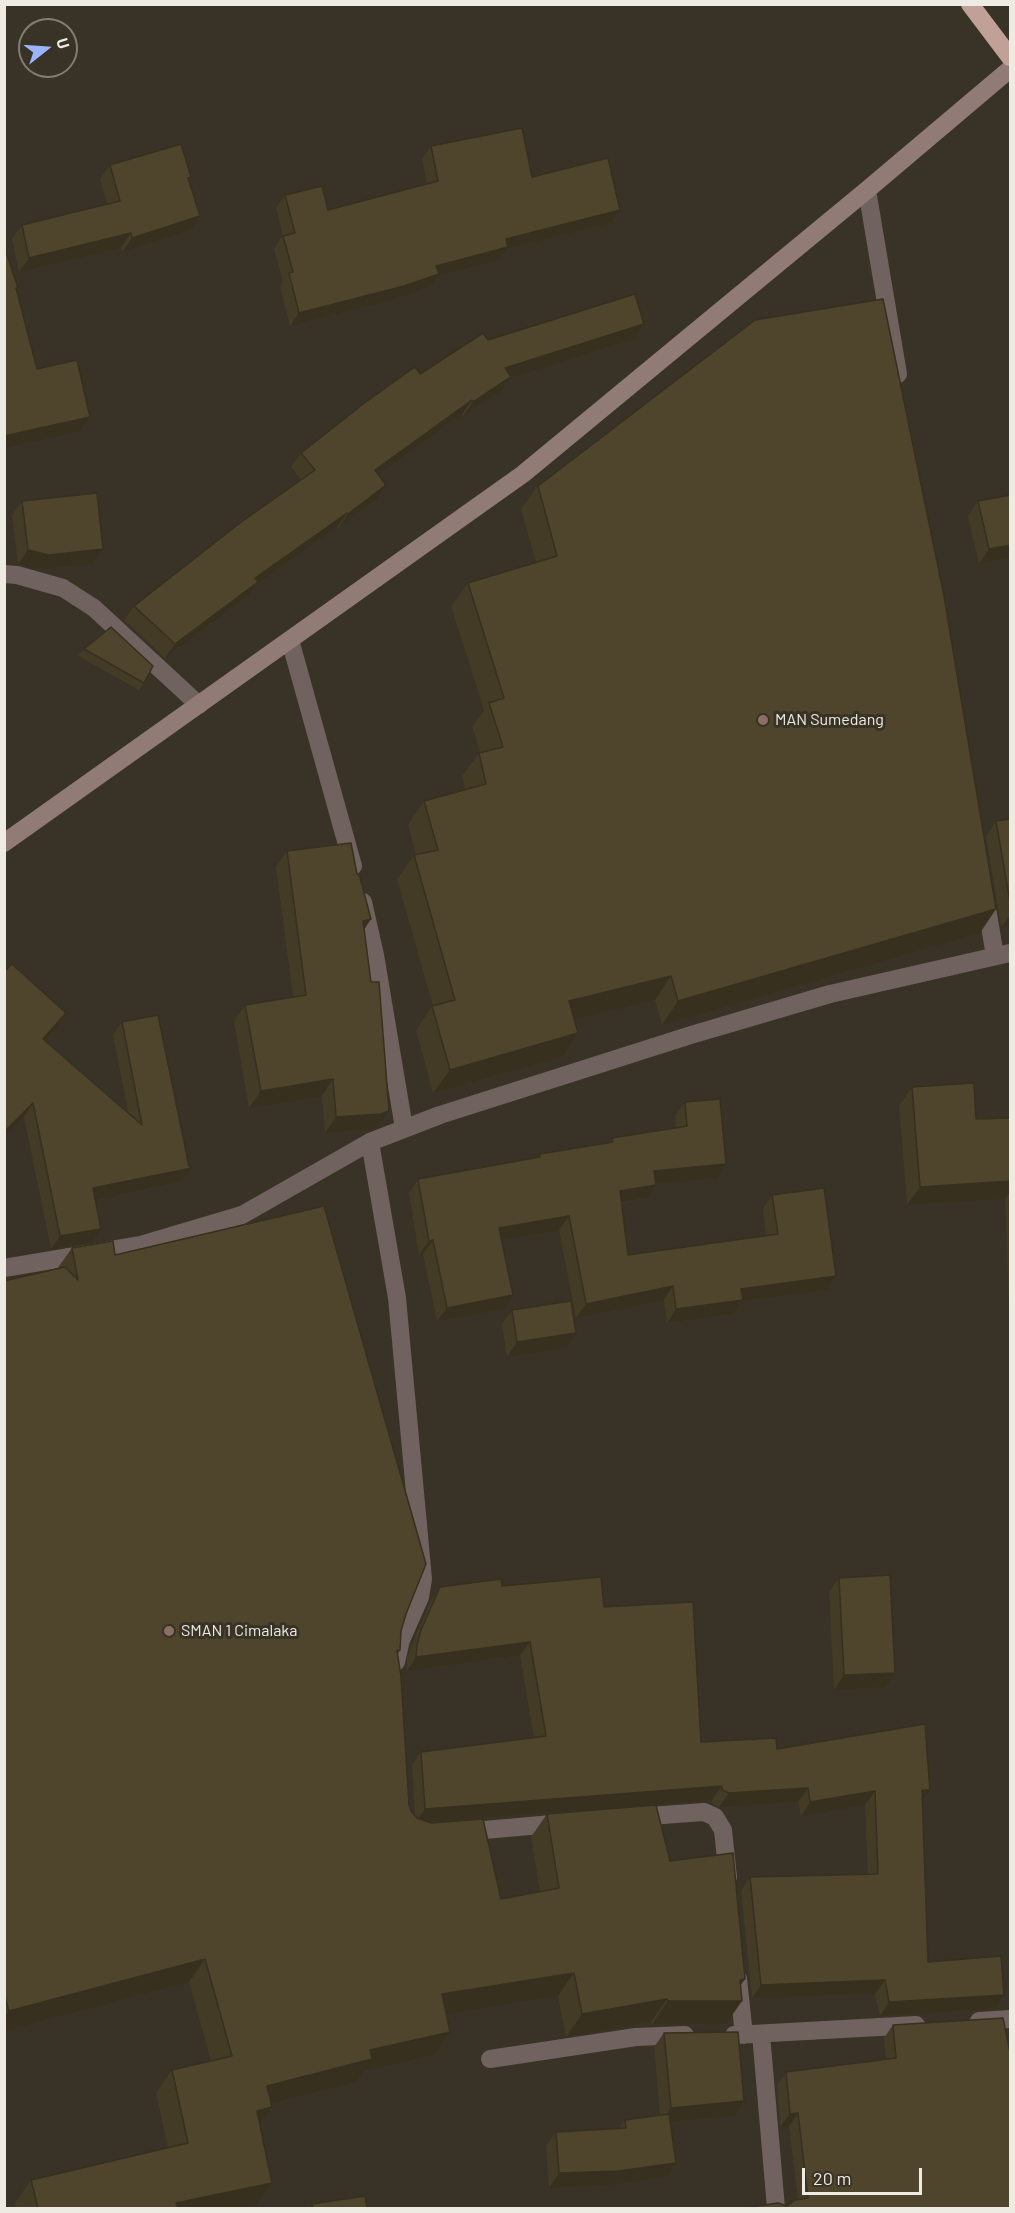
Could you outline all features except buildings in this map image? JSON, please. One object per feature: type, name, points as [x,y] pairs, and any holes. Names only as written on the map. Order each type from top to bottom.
[{"type":"highway","points":[[970,4],[1011,57]]},
{"type":"street","points":[[4,843],[523,474],[1011,69]]},
{"type":"street","points":[[867,190],[901,391]]},
{"type":"street","points":[[4,574],[17,575],[63,588],[94,608],[199,705]]},
{"type":"street","points":[[290,640],[368,921],[404,1128]]},
{"type":"street","points":[[4,1268],[141,1245],[242,1215],[369,1142],[440,1115],[702,1031],[830,994],[1003,955],[981,874]]},
{"type":"street","points":[[369,1142],[397,1298],[423,1579],[420,1597],[400,1640],[395,1678]]},
{"type":"street","points":[[612,1819],[704,1812],[714,1817],[723,1830],[730,1899]]},
{"type":"street","points":[[440,1833],[578,1822]]},
{"type":"street","points":[[737,1967],[752,2035],[776,2208]]},
{"type":"street","points":[[965,2022],[1010,2022]]},
{"type":"street","points":[[490,2059],[636,2037],[752,2035],[931,2024]]},
{"type":"place","name":"MAN Sumedang","points":[[763,720]]},
{"type":"place","name":"SMAN 1 Cimalaka","points":[[169,1631]]}]
